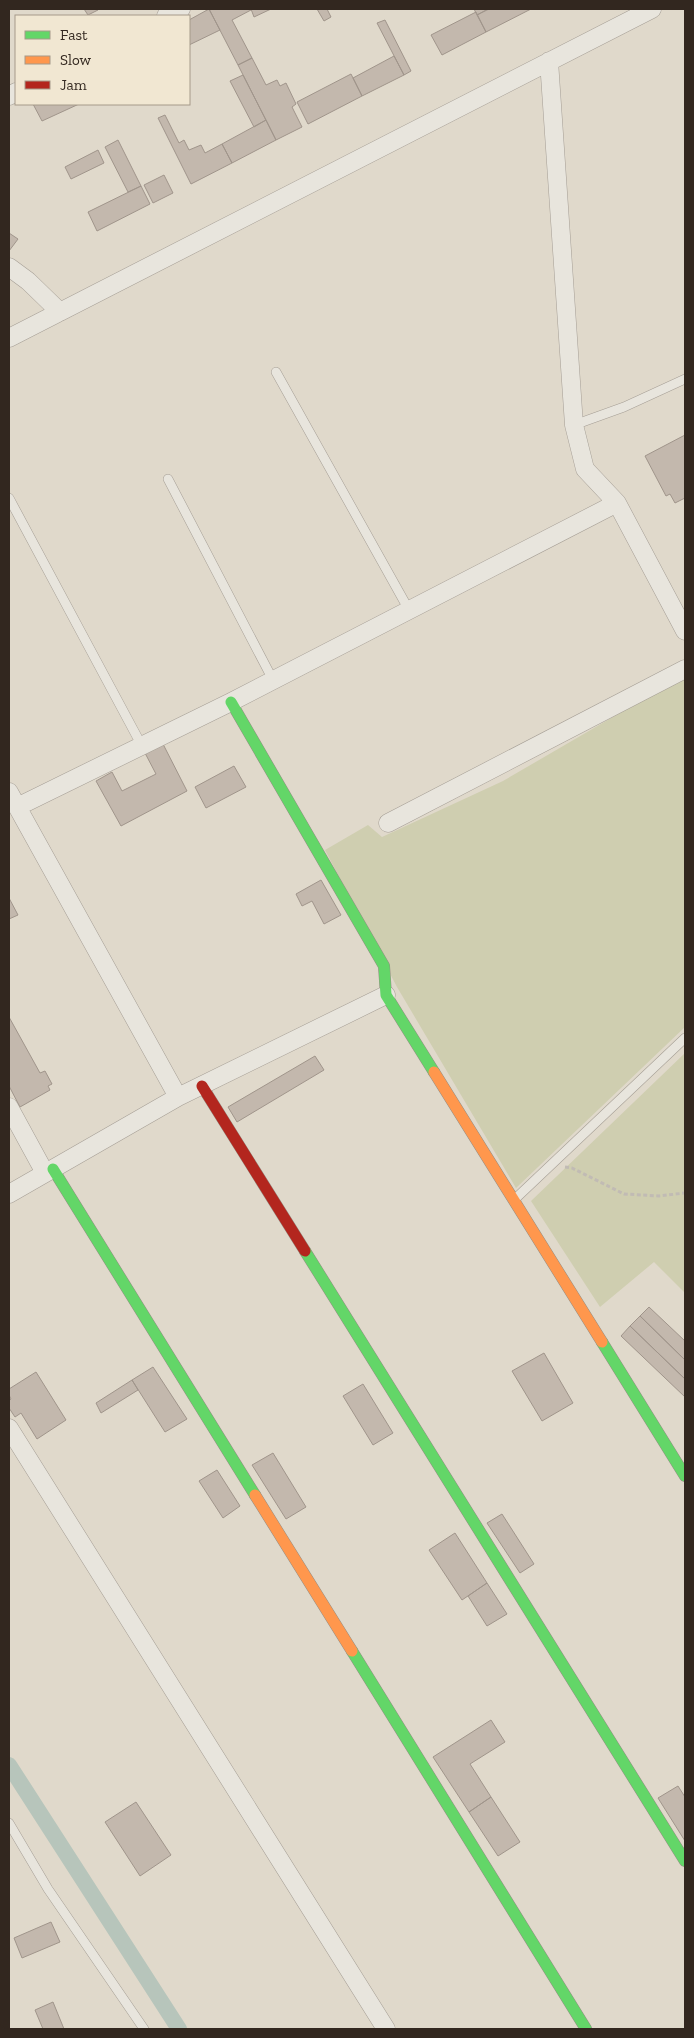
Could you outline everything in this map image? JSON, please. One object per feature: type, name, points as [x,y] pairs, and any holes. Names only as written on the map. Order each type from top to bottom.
[{"type":"street","points":[[168,15],[180,9]]},
{"type":"street","points":[[9,338],[550,61],[644,10]]},
{"type":"street","points":[[550,61],[574,425],[585,469],[617,503],[685,631]]},
{"type":"street","points":[[9,268],[28,281],[60,312]]},
{"type":"street","points":[[17,807],[231,702],[617,503]]},
{"type":"street","points":[[388,823],[685,669]]},
{"type":"street","points":[[231,702],[384,966],[386,995],[514,1201],[676,1454],[685,1476]]},
{"type":"street","points":[[9,792],[178,1097]]},
{"type":"street","points":[[9,1194],[178,1097],[386,995]]},
{"type":"street","points":[[202,1086],[685,1861]]},
{"type":"street","points":[[9,1107],[586,2029]]},
{"type":"street","points":[[9,1428],[386,2029]]},
{"type":"lane","points":[[276,372],[409,610]]},
{"type":"lane","points":[[574,425],[624,407],[685,379]]},
{"type":"lane","points":[[168,479],[273,680]]},
{"type":"lane","points":[[9,498],[142,746]]},
{"type":"lane","points":[[514,1201],[685,1038]]},
{"type":"lane","points":[[9,1823],[48,1889],[144,2029]]},
{"type":"path","points":[[551,1166],[572,1168],[624,1194],[660,1196],[685,1194]]},
{"type":"green space","points":[[685,675],[685,1027],[516,1188],[397,987],[325,850],[368,825],[382,837],[503,781]]},
{"type":"green space","points":[[685,1053],[685,1293],[654,1262],[600,1307],[531,1201]]},
{"type":"building","points":[[84,9],[97,9],[98,10],[88,15]]},
{"type":"building","points":[[209,9],[251,9],[232,20],[252,58],[238,65]]},
{"type":"building","points":[[209,9],[220,30],[190,45],[190,19]]},
{"type":"building","points":[[251,9],[271,9],[254,17]]},
{"type":"building","points":[[317,9],[327,9],[331,17],[324,21]]},
{"type":"building","points":[[474,9],[485,9],[486,10],[477,15]]},
{"type":"building","points":[[489,9],[531,9],[486,32],[477,15]]},
{"type":"building","points":[[476,12],[486,32],[442,55],[431,35]]},
{"type":"building","points":[[385,20],[411,71],[404,75],[377,23]]},
{"type":"building","points":[[394,56],[404,75],[362,96],[353,78]]},
{"type":"building","points":[[252,58],[266,85],[277,80],[280,86],[286,83],[296,104],[292,107],[302,127],[276,140],[238,65]]},
{"type":"building","points":[[351,74],[362,96],[308,124],[297,102]]},
{"type":"building","points":[[243,75],[266,120],[254,127],[230,81]]},
{"type":"building","points":[[34,105],[77,105],[42,121]]},
{"type":"building","points":[[165,115],[179,143],[184,140],[189,150],[201,145],[205,153],[222,144],[232,163],[191,184],[158,118]]},
{"type":"building","points":[[266,120],[276,140],[232,163],[222,144]]},
{"type":"building","points":[[118,140],[141,186],[128,192],[105,147]]},
{"type":"building","points":[[98,150],[104,163],[71,179],[65,167]]},
{"type":"building","points":[[164,175],[173,193],[153,203],[144,185]]},
{"type":"building","points":[[141,186],[150,204],[97,231],[88,212]]},
{"type":"building","points":[[9,233],[18,239],[9,251]]},
{"type":"building","points":[[685,435],[685,498],[675,503],[670,494],[666,496],[645,456]]},
{"type":"building","points":[[163,744],[187,791],[121,826],[96,781],[112,772],[122,791],[156,774],[145,753]]},
{"type":"building","points":[[234,766],[246,787],[206,808],[195,787]]},
{"type":"building","points":[[321,880],[341,915],[324,924],[312,901],[302,906],[296,894]]},
{"type":"building","points":[[9,898],[18,915],[9,919]]},
{"type":"building","points":[[9,1017],[40,1073],[45,1071],[52,1084],[48,1086],[50,1090],[20,1107],[9,1086]]},
{"type":"building","points":[[315,1056],[324,1070],[237,1122],[228,1107]]},
{"type":"building","points":[[649,1307],[685,1341],[685,1360],[640,1316]]},
{"type":"building","points":[[640,1316],[685,1360],[685,1379],[630,1326]]},
{"type":"building","points":[[630,1326],[685,1379],[685,1397],[621,1336]]},
{"type":"building","points":[[544,1353],[573,1403],[542,1421],[512,1371]]},
{"type":"building","points":[[153,1367],[187,1419],[165,1432],[132,1380]]},
{"type":"building","points":[[36,1372],[66,1420],[37,1439],[21,1413],[15,1417],[9,1408],[9,1401],[11,1399],[9,1389]]},
{"type":"building","points":[[132,1380],[138,1390],[101,1413],[96,1403]]},
{"type":"building","points":[[363,1384],[393,1433],[373,1445],[343,1396]]},
{"type":"building","points":[[273,1453],[306,1507],[286,1519],[252,1465]]},
{"type":"building","points":[[217,1470],[240,1506],[223,1518],[199,1481]]},
{"type":"building","points":[[502,1514],[534,1564],[520,1573],[487,1523]]},
{"type":"building","points":[[455,1533],[487,1583],[462,1600],[429,1550]]},
{"type":"building","points":[[487,1583],[507,1614],[487,1626],[468,1596]]},
{"type":"building","points":[[491,1720],[505,1742],[470,1764],[491,1797],[469,1812],[433,1757]]},
{"type":"building","points":[[678,1786],[685,1797],[685,1841],[658,1798]]},
{"type":"building","points":[[491,1797],[520,1842],[498,1856],[469,1812]]},
{"type":"building","points":[[136,1802],[171,1855],[140,1876],[105,1822]]},
{"type":"building","points":[[51,1922],[60,1942],[22,1958],[14,1938]]},
{"type":"building","points":[[53,2002],[64,2029],[43,2029],[35,2010]]},
{"type":"waterway","points":[[9,1765],[179,2029]]},
{"type":"traffic: fast","points":[[231,702],[384,966],[386,995],[434,1072]]},
{"type":"traffic: fast","points":[[53,1169],[255,1495]]},
{"type":"traffic: fast","points":[[305,1251],[685,1861]]},
{"type":"traffic: fast","points":[[602,1342],[685,1476]]},
{"type":"traffic: fast","points":[[352,1651],[586,2029]]},
{"type":"traffic: slow","points":[[434,1072],[602,1342]]},
{"type":"traffic: slow","points":[[255,1495],[352,1651]]},
{"type":"traffic: jam","points":[[202,1086],[305,1251]]}]
